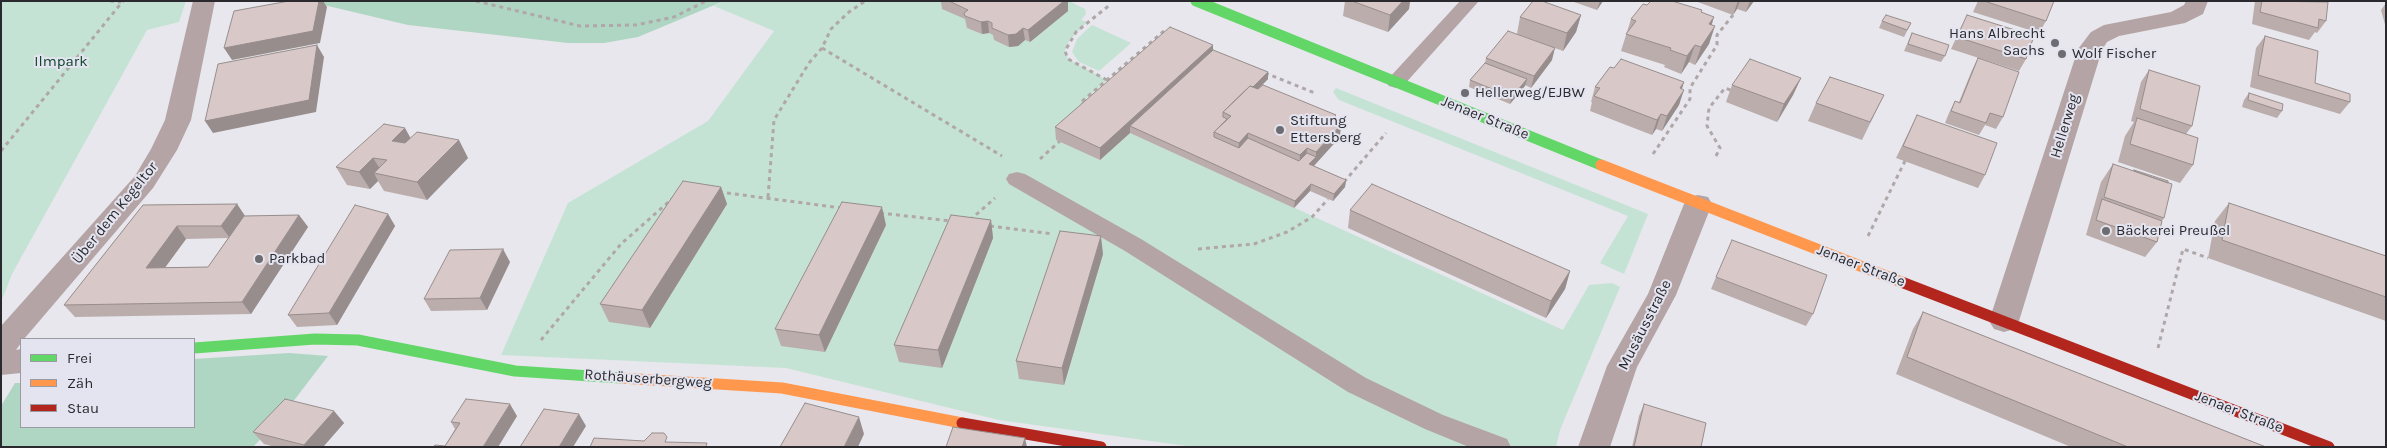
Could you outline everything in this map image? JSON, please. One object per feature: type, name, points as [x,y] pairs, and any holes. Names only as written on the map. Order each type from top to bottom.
[{"type":"main road","name":"Jenaer Straße","points":[[1196,1],[1698,204],[2329,447]]},
{"type":"main road","name":"Rothäuserbergweg","points":[[195,348],[315,339],[358,340],[515,371],[782,388],[1028,436],[1101,447]]},
{"type":"street","name":"Über dem Kegeltor","points":[[1,346],[144,182],[164,150],[178,120],[204,1]]},
{"type":"street","name":"Hellerweg","points":[[2004,321],[2090,49],[2099,37],[2112,30],[2177,18],[2195,9],[2197,1]]},
{"type":"street","name":"Musäusstraße","points":[[1594,447],[1622,366],[1662,295],[1698,204]]},
{"type":"street","points":[[1,363],[20,361]]},
{"type":"lane","points":[[1396,82],[1470,1]]},
{"type":"lane","points":[[1013,170],[1357,385],[1434,422],[1498,447]]},
{"type":"path","points":[[110,1],[123,2]]},
{"type":"path","points":[[476,1],[580,26],[636,25],[674,17],[706,1]]},
{"type":"path","points":[[768,197],[774,120],[798,78],[822,48],[831,29],[849,12],[865,1]]},
{"type":"path","points":[[1,151],[123,2]]},
{"type":"path","points":[[1107,80],[1068,59],[1065,51],[1076,32],[1111,4]]},
{"type":"path","points":[[1636,179],[1690,98],[1690,88],[1716,45],[1717,35],[1733,14]]},
{"type":"path","points":[[1092,108],[1080,103],[1168,27]]},
{"type":"path","points":[[1164,31],[1172,34]]},
{"type":"path","points":[[822,48],[1013,170]]},
{"type":"path","points":[[1258,70],[1315,93]]},
{"type":"path","points":[[1716,156],[1720,148],[1706,126],[1709,108],[1725,88],[1734,91]]},
{"type":"path","points":[[1341,185],[1386,133]]},
{"type":"path","points":[[1036,163],[1060,141]]},
{"type":"path","points":[[1854,264],[1905,161]]},
{"type":"path","points":[[712,192],[768,197],[850,209]]},
{"type":"path","points":[[536,346],[621,244],[678,194]]},
{"type":"path","points":[[976,224],[967,223],[998,196]]},
{"type":"path","points":[[1193,249],[1254,244],[1287,232],[1312,217],[1328,199]]},
{"type":"path","points":[[870,211],[958,222]]},
{"type":"path","points":[[984,225],[1062,236]]},
{"type":"path","points":[[2150,378],[2183,249],[2208,258]]},
{"type":"green space","name":"Ilmpark","points":[[1,1],[186,1],[179,22],[147,30],[12,274],[1,302]]},
{"type":"green space","points":[[307,1],[724,1],[638,37],[604,43],[568,43],[408,25]]},
{"type":"green space","points":[[724,1],[1069,1],[1085,9],[1086,14],[1081,20],[1087,22],[1069,41],[1065,51],[1068,59],[1107,80],[1081,103],[1092,108],[1057,140],[1100,160],[1130,133],[1563,330],[1589,285],[1612,283],[1620,287],[1560,430],[1556,447],[1194,447],[999,420],[786,368],[501,355],[568,203],[708,121],[774,31],[714,6]]},
{"type":"green space","points":[[1092,25],[1131,43],[1099,71],[1079,62],[1072,52],[1077,39]]},
{"type":"green space","points":[[1336,88],[1648,214],[1624,274],[1600,263],[1628,216],[1339,100],[1333,92]]},
{"type":"green space","points":[[289,353],[328,356],[279,420],[253,447],[1,447],[1,406],[15,383],[20,383],[20,428],[195,428],[195,359]]},
{"type":"building","points":[[289,1],[319,1],[313,31],[224,48],[234,11]]},
{"type":"building","points":[[949,1],[1064,1],[1028,30],[1023,28],[1016,34],[1008,35],[992,28],[992,23],[988,21],[981,22],[965,16],[964,13],[968,10]]},
{"type":"building","points":[[1352,1],[1403,1],[1390,15]]},
{"type":"building","points":[[1533,1],[1542,1],[1581,15],[1567,33],[1520,17]]},
{"type":"building","points":[[1651,1],[1672,1],[1702,10],[1701,12],[1714,17],[1709,24],[1715,26],[1701,47],[1695,45],[1687,56],[1670,50],[1671,48],[1626,34],[1636,21],[1631,19],[1643,4],[1647,5]]},
{"type":"building","points":[[1984,1],[2054,1],[2046,21]]},
{"type":"building","points":[[2262,1],[2328,2],[2326,21],[2319,19],[2318,28],[2260,12]]},
{"type":"building","points":[[1886,15],[1911,23],[1907,30],[1882,21]]},
{"type":"building","points":[[1967,15],[2034,36],[2026,59],[1957,37]]},
{"type":"building","points":[[1170,27],[1213,45],[1100,148],[1055,127]]},
{"type":"building","points":[[1508,31],[1555,48],[1534,76],[1486,58]]},
{"type":"building","points":[[1912,33],[1949,45],[1945,56],[1908,44]]},
{"type":"building","points":[[2265,36],[2318,51],[2315,83],[2350,94],[2350,102],[2258,75]]},
{"type":"building","points":[[317,45],[309,100],[205,121],[218,64]]},
{"type":"building","points":[[1213,50],[1268,72],[1223,112],[1223,117],[1227,119],[1214,132],[1214,137],[1239,148],[1248,138],[1299,161],[1307,153],[1316,157],[1309,164],[1346,180],[1334,194],[1311,184],[1295,201],[1130,126]]},
{"type":"building","points":[[1978,58],[2019,72],[2003,117],[1990,113],[1986,123],[1951,111],[1955,101],[1960,103]]},
{"type":"building","points":[[1621,59],[1684,82],[1680,88],[1684,90],[1667,116],[1661,114],[1657,120],[1594,96],[1600,88],[1595,87],[1610,67],[1614,68]]},
{"type":"building","points":[[1750,59],[1801,78],[1784,104],[1732,85]]},
{"type":"building","points":[[1485,63],[1527,79],[1512,97],[1470,80]]},
{"type":"building","points":[[2149,70],[2200,86],[2192,126],[2140,109]]},
{"type":"building","points":[[1830,77],[1884,95],[1870,122],[1816,103]]},
{"type":"building","name":"Stiftung Ettersberg","points":[[1263,85],[1336,115],[1331,120],[1341,125],[1316,152],[1307,148],[1300,155],[1248,133],[1239,143],[1214,132],[1231,116],[1223,112],[1250,86],[1258,89]]},
{"type":"building","points":[[2249,93],[2283,104],[2282,111],[2248,100]]},
{"type":"building","points":[[1917,115],[1997,143],[1985,175],[1903,146]]},
{"type":"building","points":[[2137,118],[2198,138],[2193,165],[2130,144]]},
{"type":"building","points":[[384,124],[405,128],[392,141],[405,143],[417,132],[459,140],[417,182],[374,173],[387,160],[373,158],[359,172],[336,167]]},
{"type":"building","points":[[2113,164],[2172,184],[2164,218],[2104,197]]},
{"type":"building","points":[[2134,171],[2168,181],[2168,183]]},
{"type":"building","points":[[683,181],[721,187],[642,310],[600,304]]},
{"type":"building","points":[[1372,184],[1570,271],[1551,301],[1350,210]]},
{"type":"building","points":[[2102,199],[2162,221],[2157,242],[2096,220]]},
{"type":"building","points":[[842,202],[882,207],[819,335],[775,329]]},
{"type":"building","points":[[2229,203],[2386,256],[2386,297],[2222,240]]},
{"type":"building","name":"Parkbad","points":[[237,204],[221,226],[177,226],[146,268],[208,267],[244,216],[299,215],[242,302],[64,305],[143,205]]},
{"type":"building","points":[[355,205],[388,214],[329,313],[288,315]]},
{"type":"building","points":[[951,215],[991,220],[938,350],[894,345]]},
{"type":"building","points":[[1060,231],[1101,236],[1062,368],[1016,361]]},
{"type":"building","points":[[1732,240],[1827,275],[1813,314],[1716,277]]},
{"type":"building","points":[[503,249],[480,298],[424,299],[450,250]]},
{"type":"building","points":[[1923,312],[2266,447],[2128,447],[1907,357]]},
{"type":"building","points":[[285,399],[334,411],[304,445],[253,432]]},
{"type":"building","points":[[466,399],[510,404],[483,447],[433,447],[435,445],[445,446],[460,423],[451,422]]},
{"type":"building","points":[[805,403],[859,417],[844,447],[780,447]]},
{"type":"building","points":[[1644,404],[1706,423],[1701,447],[1634,447]]},
{"type":"building","points":[[544,409],[579,414],[559,447],[520,447]]},
{"type":"building","points":[[953,427],[1025,438],[1022,447],[946,447]]},
{"type":"building","points":[[652,433],[664,433],[667,437],[665,442],[707,443],[706,447],[590,447],[594,438],[644,441]]},
{"type":"traffic: fast","points":[[1196,1],[1601,165]]},
{"type":"traffic: fast","points":[[195,348],[315,339],[358,340],[515,371],[621,378]]},
{"type":"traffic: slow","points":[[1601,165],[1904,283]]},
{"type":"traffic: slow","points":[[621,378],[782,388],[962,423]]},
{"type":"traffic: jam","points":[[1904,283],[2329,447]]},
{"type":"traffic: jam","points":[[962,423],[1101,447]]},
{"type":"place","name":"Hans Albrecht Sachs","points":[[2055,43]]},
{"type":"place","name":"Wolf Fischer","points":[[2062,54]]},
{"type":"place","name":"Hellerweg/EJBW","points":[[1465,93]]},
{"type":"place","name":"Stiftung Ettersberg","points":[[1280,130]]},
{"type":"place","name":"Bäckerei Preußel","points":[[2106,231]]},
{"type":"place","name":"Parkbad","points":[[259,259]]}]
